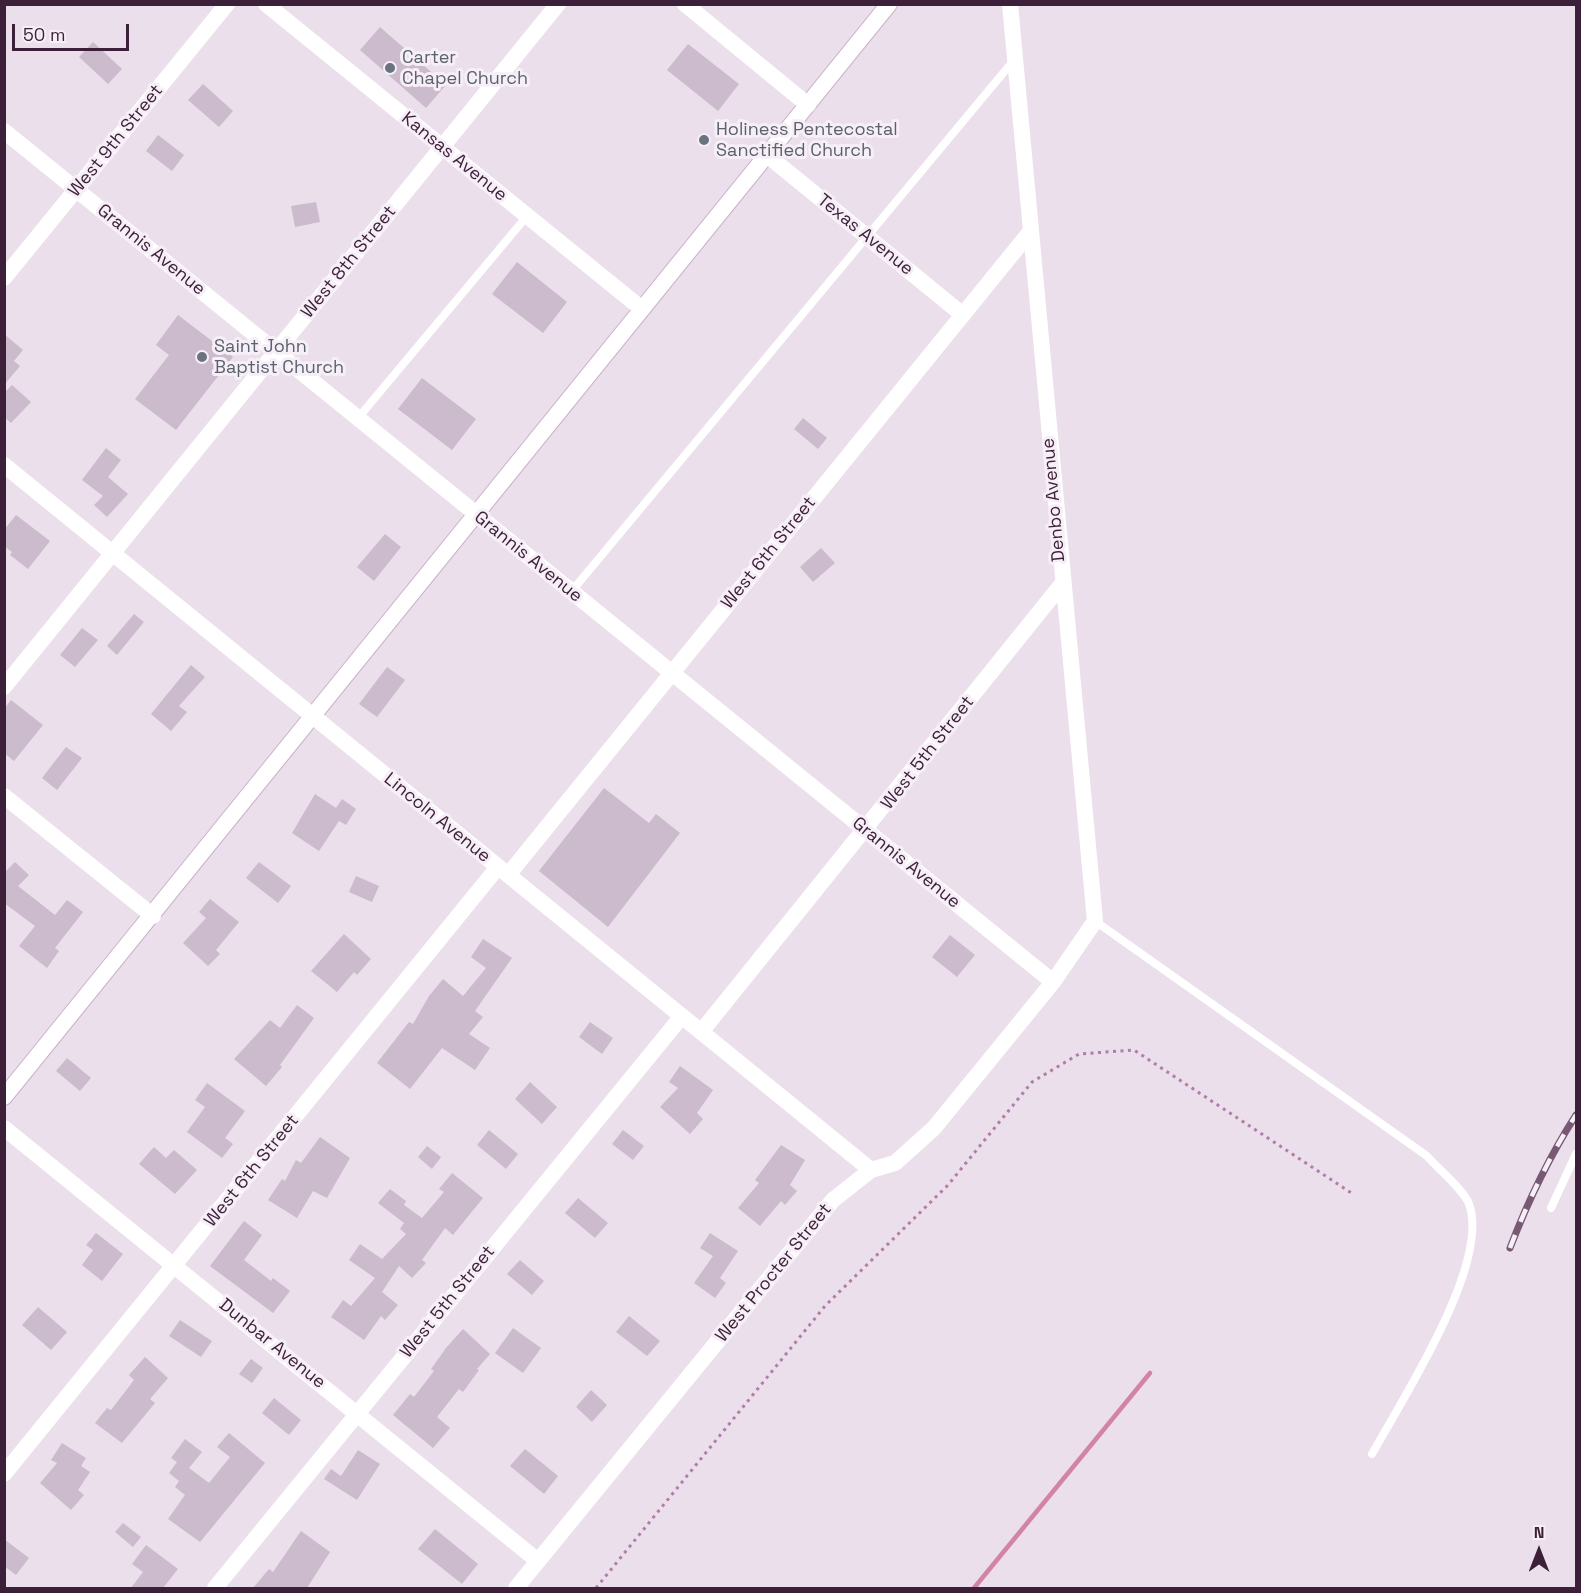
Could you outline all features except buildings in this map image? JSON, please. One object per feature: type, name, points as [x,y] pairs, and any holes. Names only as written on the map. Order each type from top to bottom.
[{"type":"street","name":"West 9th Street","points":[[4,278],[227,4]]},
{"type":"street","name":"Kansas Avenue","points":[[266,4],[642,309]]},
{"type":"street","name":"West 8th Street","points":[[4,687],[558,4]]},
{"type":"street","points":[[685,4],[808,105]]},
{"type":"street","points":[[4,1097],[153,916],[474,514],[889,4]]},
{"type":"street","name":"Denbo Avenue","points":[[1010,4],[1095,921]]},
{"type":"street","name":"Grannis Avenue","points":[[4,131],[1053,982]]},
{"type":"street","name":"Texas Avenue","points":[[767,155],[963,315]]},
{"type":"street","name":"West 6th Street","points":[[4,1474],[503,871],[672,673],[1030,232]]},
{"type":"street","name":"Lincoln Avenue","points":[[4,465],[871,1170]]},
{"type":"street","name":"West 5th Street","points":[[701,1032],[1062,584]]},
{"type":"street","points":[[4,796],[153,916]]},
{"type":"street","points":[[1053,982],[1095,921]]},
{"type":"street","name":"West Procter Street","points":[[516,1588],[833,1200],[871,1170],[895,1163],[934,1128],[1053,982]]},
{"type":"street","name":"West 5th Street","points":[[215,1588],[682,1017]]},
{"type":"street","name":"Dunbar Avenue","points":[[4,1128],[538,1561]]},
{"type":"lane","points":[[571,592],[1015,59]]},
{"type":"lane","points":[[358,418],[527,216]]},
{"type":"lane","points":[[1095,921],[1426,1156],[1468,1201],[1474,1224],[1464,1270],[1437,1338],[1372,1454]]},
{"type":"lane","points":[[1551,1208],[1576,1154]]},
{"type":"path","points":[[596,1588],[825,1306],[948,1185],[1032,1082],[1079,1054],[1134,1050],[1353,1194]]},
{"type":"waterway","points":[[974,1588],[1150,1373]]},
{"type":"railway","points":[[1510,1248],[1540,1180],[1576,1115]]},
{"type":"place","name":"Carter Chapel Church","points":[[390,68]]},
{"type":"place","name":"Holiness Pentecostal Sanctified Church","points":[[704,140]]},
{"type":"place","name":"Saint John Baptist Church","points":[[202,357]]}]
